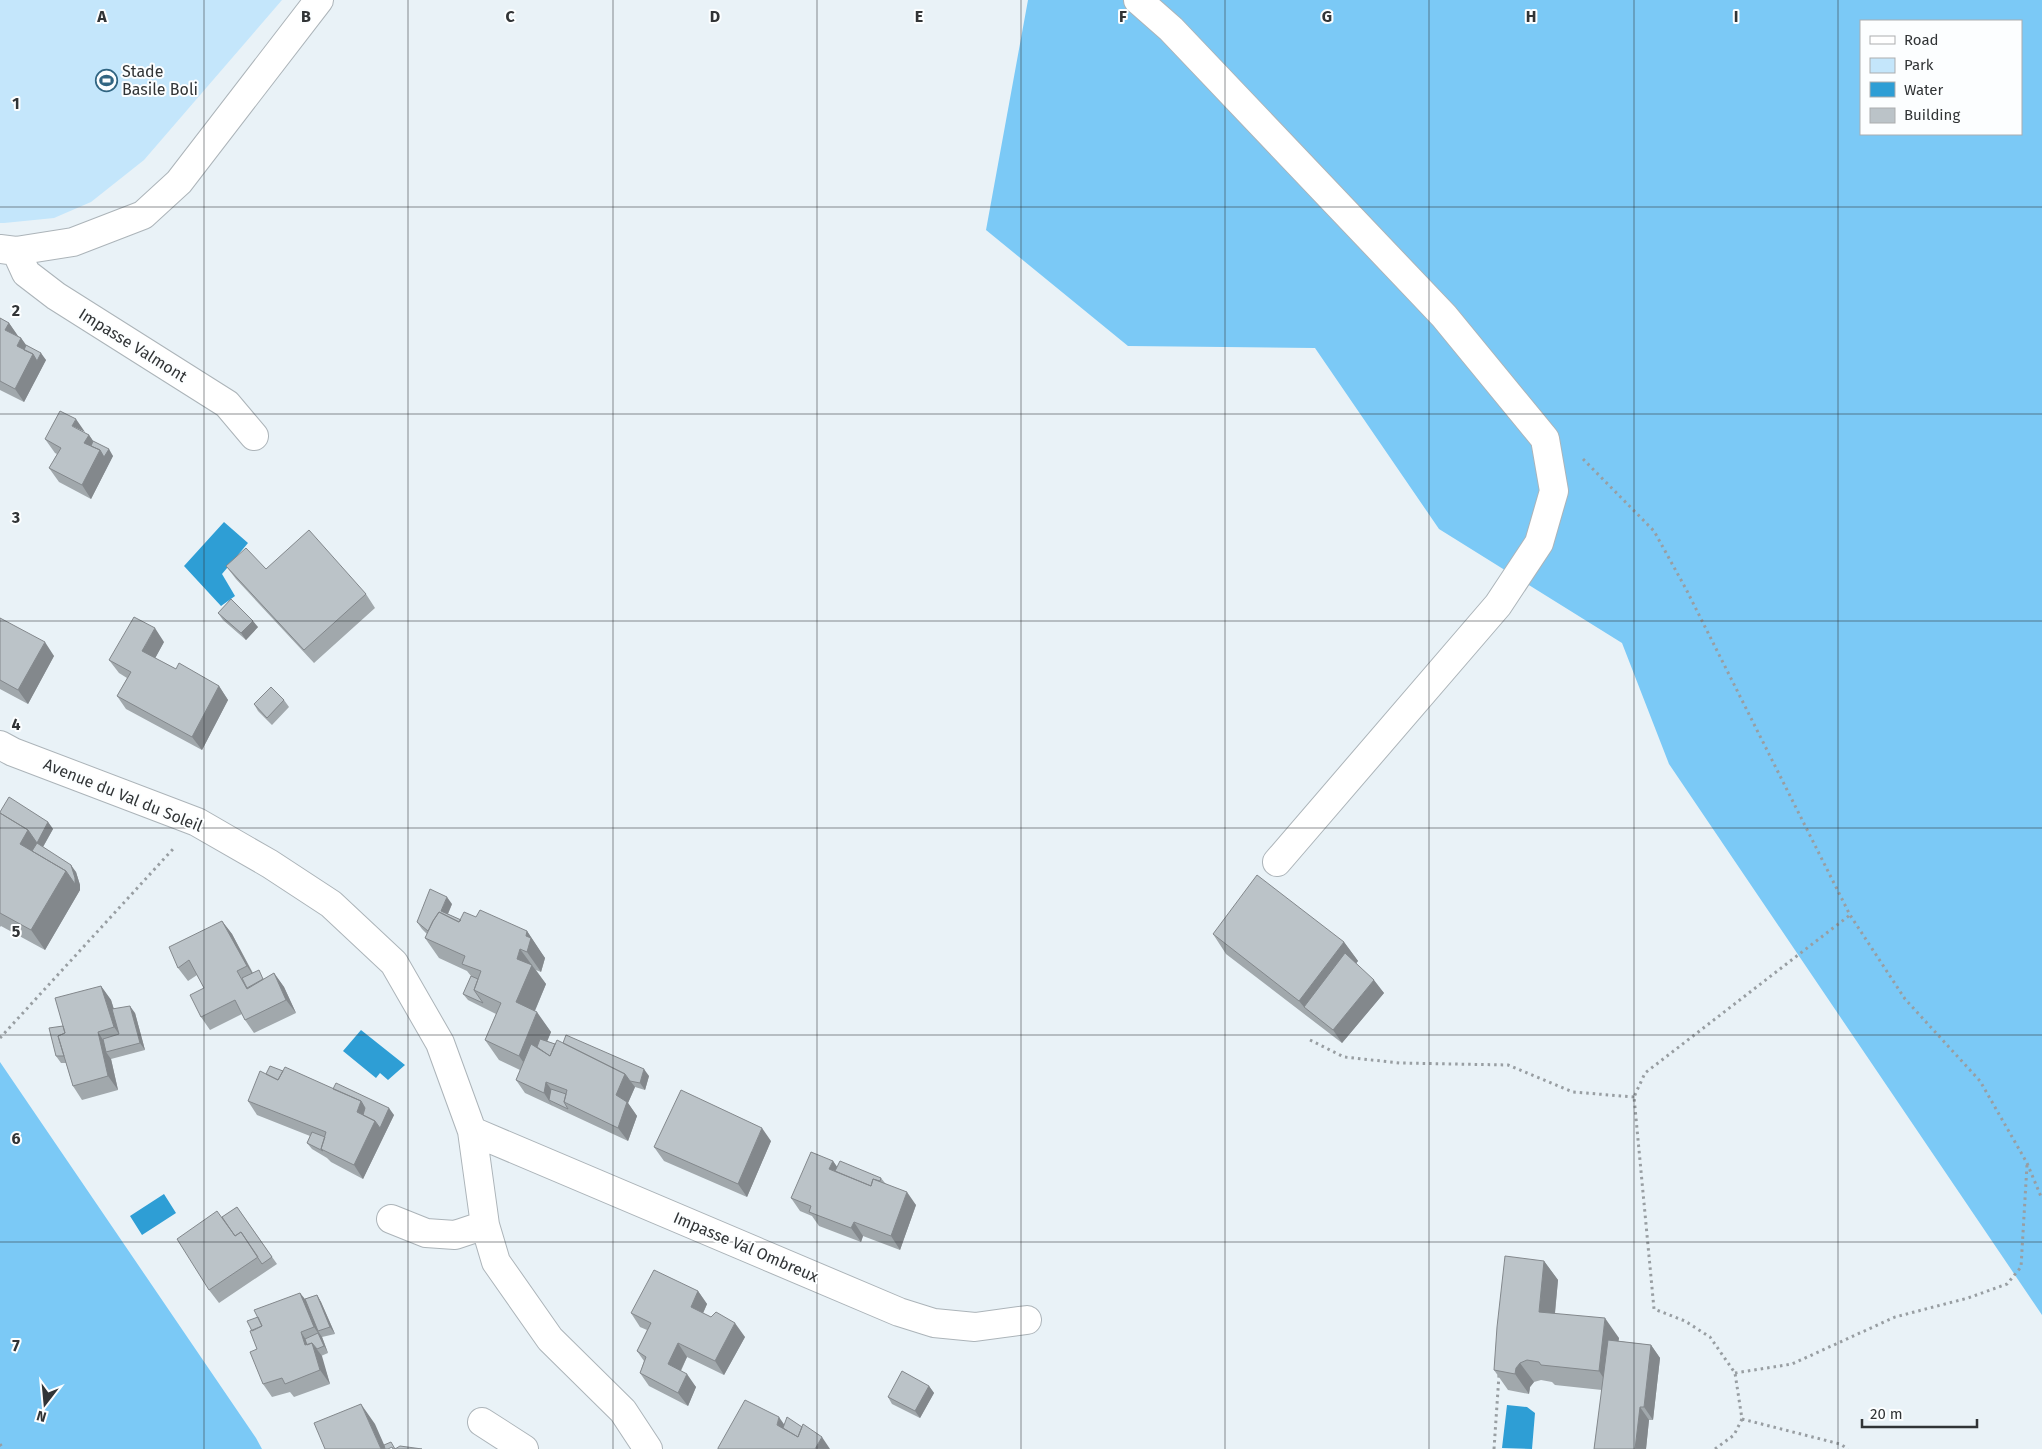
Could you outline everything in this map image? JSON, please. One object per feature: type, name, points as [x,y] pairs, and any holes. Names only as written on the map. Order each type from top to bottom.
[{"type":"street","points":[[8,250],[73,242],[143,215],[179,182],[319,0]]},
{"type":"street","points":[[1138,0],[1170,29],[1444,316],[1546,439],[1554,491],[1539,543],[1522,570],[1498,604],[1277,862]]},
{"type":"street","name":"Impasse Valmont","points":[[8,250],[26,274],[56,296],[226,404],[254,436]]},
{"type":"street","name":"Avenue du Val du Soleil","points":[[0,745],[13,752],[197,822],[270,864],[331,904],[394,963],[440,1043],[472,1131],[485,1225],[496,1262],[550,1339],[623,1411],[648,1449]]},
{"type":"street","name":"Impasse Val Ombreux","points":[[472,1131],[899,1312],[934,1323],[974,1327],[1027,1320]]},
{"type":"street","points":[[391,1219],[426,1233],[455,1235],[485,1225]]},
{"type":"street","points":[[482,1422],[524,1449]]},
{"type":"path","points":[[1546,439],[1586,460],[1654,531],[1686,589],[1850,915],[1905,999],[1980,1081],[2027,1163],[2042,1199]]},
{"type":"path","points":[[0,1038],[197,822]]},
{"type":"path","points":[[1715,1449],[1734,1435],[1742,1419],[1735,1373],[1710,1337],[1685,1321],[1654,1309],[1634,1097],[1644,1073],[1850,915]]},
{"type":"path","points":[[1310,1040],[1344,1057],[1400,1063],[1508,1065],[1573,1092],[1634,1097]]},
{"type":"path","points":[[1735,1373],[1792,1364],[1895,1317],[1968,1298],[2007,1284],[2022,1267],[2027,1163]]},
{"type":"path","points":[[1494,1449],[1499,1373]]},
{"type":"path","points":[[1742,1419],[1840,1444],[1848,1449]]},
{"type":"path","points":[[0,1444],[3,1449]]},
{"type":"green space","name":"Stade Basile Boli","points":[[0,0],[282,0],[144,160],[91,202],[54,218],[0,223]]},
{"type":"shaded area","points":[[1028,0],[2042,0],[2042,1315],[1669,764],[1622,643],[1439,529],[1315,348],[1128,346],[986,230]]},
{"type":"shaded area","points":[[0,1062],[256,1438],[262,1449],[0,1449]]},
{"type":"water","points":[[224,522],[248,543],[222,574],[235,596],[221,606],[184,566]]},
{"type":"water","points":[[361,1030],[405,1065],[388,1080],[380,1073],[376,1078],[343,1051]]},
{"type":"water","points":[[164,1194],[176,1213],[142,1235],[130,1216]]},
{"type":"water","points":[[1507,1405],[1527,1407],[1535,1413],[1532,1449],[1502,1448]]},
{"type":"building","points":[[0,318],[9,323],[5,330],[21,338],[17,346],[33,354],[15,389],[0,381]]},
{"type":"building","points":[[26,345],[41,353],[37,361],[33,354],[24,350]]},
{"type":"building","points":[[60,411],[76,419],[72,426],[89,435],[84,443],[100,450],[82,485],[49,468],[61,448],[45,439]]},
{"type":"building","points":[[93,441],[109,449],[104,457],[100,450],[91,446]]},
{"type":"building","points":[[309,530],[366,594],[304,650],[226,566],[246,548],[266,569]]},
{"type":"building","points":[[231,599],[253,621],[241,633],[218,613]]},
{"type":"building","points":[[134,617],[155,628],[142,651],[176,669],[179,663],[219,686],[192,737],[117,696],[131,672],[109,660]]},
{"type":"building","points":[[0,618],[45,642],[18,690],[0,680]]},
{"type":"building","points":[[271,687],[284,700],[267,718],[254,704]]},
{"type":"building","points":[[9,797],[48,822],[37,843],[28,830],[0,813]]},
{"type":"building","points":[[0,813],[28,830],[20,844],[66,871],[31,930],[0,913]]},
{"type":"building","points":[[37,843],[71,865],[75,884],[66,871],[32,851]]},
{"type":"building","points":[[1257,875],[1344,942],[1299,1001],[1213,934]]},
{"type":"building","points":[[430,889],[447,897],[441,911],[461,920],[459,922],[439,912],[428,931],[417,922]]},
{"type":"building","points":[[480,910],[527,931],[526,936],[531,938],[527,952],[520,949],[517,959],[532,965],[516,1002],[537,1012],[519,1056],[485,1040],[501,1003],[474,990],[481,971],[462,964],[465,956],[425,938],[439,912],[459,922],[464,912],[476,917]]},
{"type":"building","points":[[222,921],[247,966],[237,971],[247,989],[274,973],[286,1000],[245,1020],[235,1000],[201,1017],[190,995],[204,988],[189,960],[178,968],[169,947]]},
{"type":"building","points":[[1345,953],[1374,980],[1333,1030],[1304,1007]]},
{"type":"building","points":[[259,970],[263,979],[247,988],[242,978]]},
{"type":"building","points":[[471,976],[478,979],[474,990],[483,1003],[463,994]]},
{"type":"building","points":[[101,986],[114,1027],[98,1032],[108,1076],[73,1086],[58,1036],[65,1033],[55,998]]},
{"type":"building","points":[[130,1006],[140,1043],[106,1052],[103,1039],[119,1034],[112,1009]]},
{"type":"building","points":[[63,1026],[65,1033],[58,1036],[64,1056],[56,1056],[49,1028]]},
{"type":"building","points":[[566,1035],[644,1069],[640,1083],[630,1081],[625,1074],[563,1043]]},
{"type":"building","points":[[540,1039],[555,1044],[550,1056],[537,1047]]},
{"type":"building","points":[[557,1040],[625,1074],[616,1095],[627,1102],[618,1128],[564,1102],[567,1090],[546,1082],[544,1093],[516,1080],[531,1044],[550,1056]]},
{"type":"building","points":[[270,1066],[283,1071],[278,1080],[266,1074]]},
{"type":"building","points":[[285,1067],[361,1101],[357,1112],[375,1121],[354,1165],[321,1149],[326,1132],[248,1101],[260,1071],[278,1080]]},
{"type":"building","points":[[336,1083],[389,1108],[380,1128],[375,1121],[363,1115],[365,1108],[361,1101],[333,1089]]},
{"type":"building","points":[[551,1089],[566,1094],[564,1102],[568,1109],[549,1100]]},
{"type":"building","points":[[681,1090],[762,1128],[738,1184],[654,1147]]},
{"type":"building","points":[[312,1132],[325,1137],[321,1149],[323,1151],[307,1143]]},
{"type":"building","points":[[811,1152],[833,1161],[829,1169],[871,1186],[873,1179],[907,1192],[891,1236],[854,1222],[851,1228],[809,1212],[811,1206],[791,1198]]},
{"type":"building","points":[[840,1161],[881,1178],[880,1181],[873,1179],[871,1186],[835,1171]]},
{"type":"building","points":[[237,1207],[272,1257],[262,1264],[241,1232],[235,1236],[222,1217]]},
{"type":"building","points":[[217,1211],[235,1236],[241,1232],[258,1257],[209,1290],[177,1239]]},
{"type":"building","points":[[1505,1256],[1544,1261],[1539,1312],[1605,1318],[1599,1371],[1541,1365],[1539,1362],[1527,1360],[1520,1363],[1516,1368],[1515,1374],[1494,1370]]},
{"type":"building","points":[[654,1270],[698,1291],[691,1307],[711,1317],[716,1312],[735,1323],[715,1361],[678,1343],[668,1364],[687,1374],[678,1393],[640,1373],[646,1357],[637,1351],[651,1323],[631,1313]]},
{"type":"building","points":[[300,1293],[314,1327],[301,1332],[305,1345],[312,1343],[320,1370],[285,1384],[282,1378],[263,1384],[250,1352],[257,1349],[250,1331],[262,1326],[254,1310]]},
{"type":"building","points":[[317,1295],[330,1327],[318,1331],[305,1299]]},
{"type":"building","points":[[258,1317],[262,1326],[252,1331],[247,1321]]},
{"type":"building","points":[[318,1333],[324,1346],[317,1349],[312,1343],[307,1345],[305,1339]]},
{"type":"building","points":[[1608,1340],[1651,1345],[1644,1407],[1640,1407],[1635,1449],[1594,1449]]},
{"type":"building","points":[[902,1371],[929,1386],[915,1411],[888,1397]]},
{"type":"building","points":[[745,1400],[779,1417],[777,1425],[798,1437],[803,1424],[822,1437],[815,1449],[718,1449]]},
{"type":"building","points":[[361,1404],[381,1449],[325,1449],[314,1423]]},
{"type":"building","points":[[787,1417],[802,1427],[798,1437],[783,1428]]},
{"type":"building","points":[[391,1442],[395,1449],[392,1447],[385,1449],[384,1445]]},
{"type":"building","points":[[400,1446],[422,1449],[395,1449]]},
{"type":"place","name":"Stade Basile Boli","points":[[106,80]]}]
